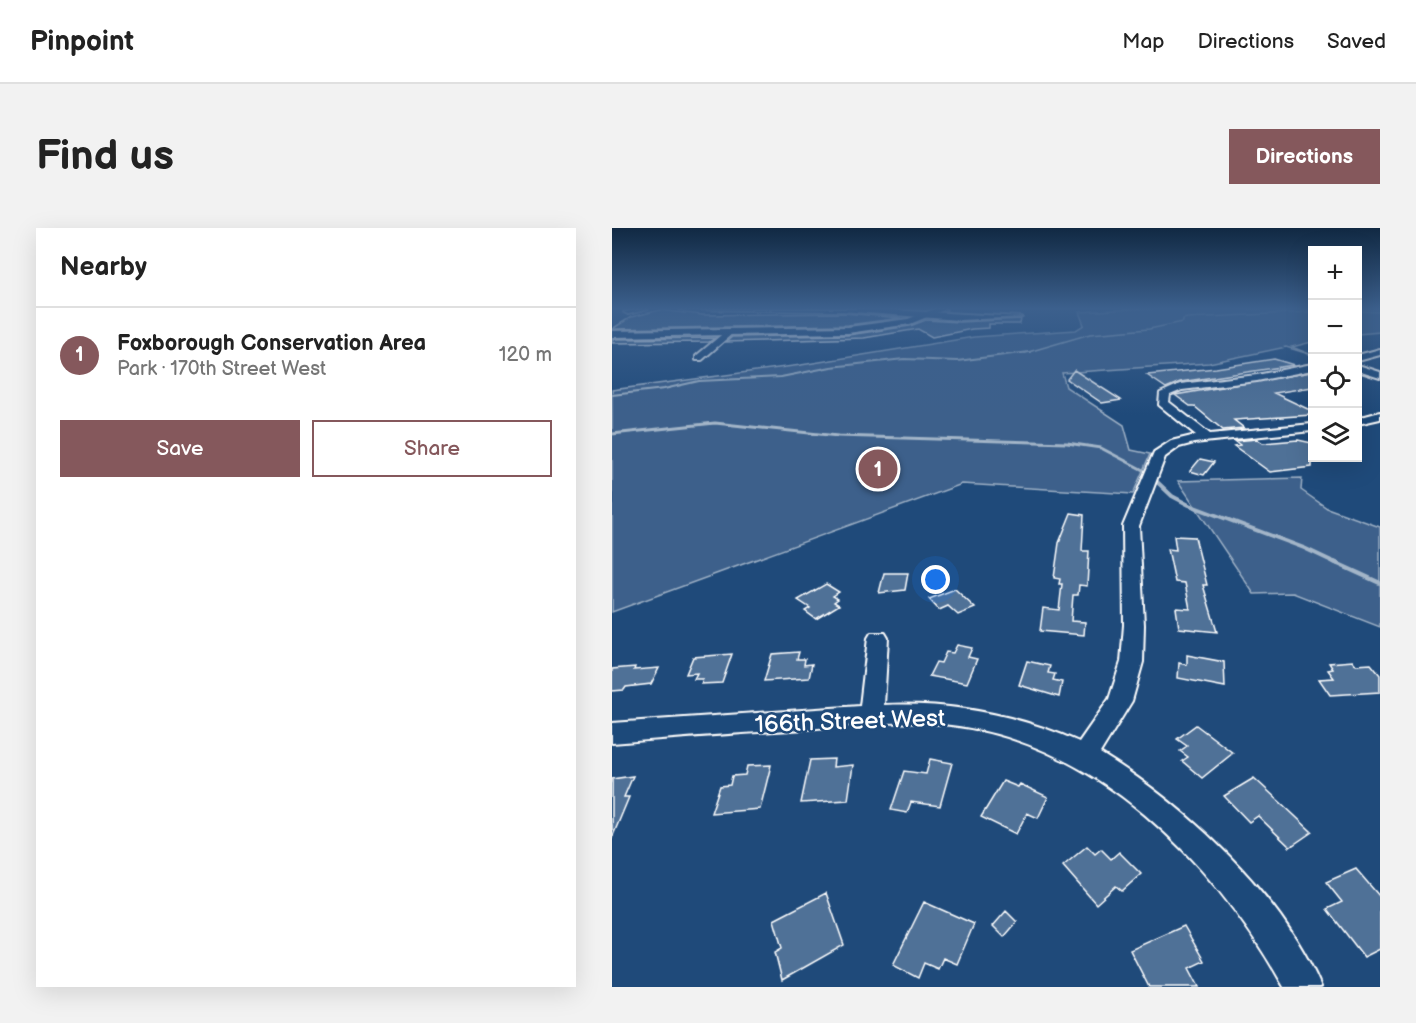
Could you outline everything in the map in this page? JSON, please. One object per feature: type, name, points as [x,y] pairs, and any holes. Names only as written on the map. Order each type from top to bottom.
[{"type":"street","points":[[699,358],[715,344]]},
{"type":"street","points":[[1362,356],[1380,352]]},
{"type":"street","points":[[1206,437],[1167,407],[1159,394],[1180,387],[1257,378],[1308,368]]},
{"type":"street","points":[[1362,369],[1380,375]]},
{"type":"street","points":[[1362,420],[1378,416]]},
{"type":"street","points":[[1084,756],[1120,700],[1132,662],[1134,625],[1130,535],[1135,516],[1163,451],[1182,441],[1206,437],[1308,428]]},
{"type":"street","points":[[871,715],[878,638]]},
{"type":"street","name":"166th Street West","points":[[612,734],[871,715],[926,715],[977,720],[1054,743],[1084,756],[1163,812],[1218,867],[1247,903],[1303,987]]},
{"type":"shaded area","points":[[928,344],[1302,344],[1292,347],[1308,353],[1286,347],[1209,363],[1062,373],[1066,387],[1124,425],[1131,450],[1150,454],[1133,494],[962,484],[612,612],[612,390],[801,365]]},
{"type":"shaded area","points":[[1302,478],[1301,490],[1327,508],[1380,527],[1380,627],[1293,593],[1254,594],[1178,481]]},
{"type":"building","points":[[1274,359],[1294,365],[1180,382],[1166,388],[1147,375],[1216,368]]},
{"type":"building","points":[[1074,370],[1121,400],[1102,403],[1067,379]]},
{"type":"building","points":[[1308,373],[1308,388],[1274,393],[1308,409],[1308,415],[1234,420],[1244,428],[1223,430],[1194,406],[1190,406],[1175,395]]},
{"type":"building","points":[[1257,439],[1263,443],[1298,440],[1308,442],[1308,462],[1312,462],[1312,467],[1270,472],[1234,446],[1240,445],[1235,441]]},
{"type":"building","points":[[1200,459],[1214,462],[1204,475],[1190,471]]},
{"type":"building","points":[[1071,513],[1084,515],[1082,551],[1089,551],[1087,586],[1079,585],[1078,595],[1073,595],[1071,621],[1085,622],[1084,635],[1040,631],[1043,608],[1059,610],[1062,584],[1059,584],[1060,579],[1054,578],[1059,543]]},
{"type":"building","points":[[1174,536],[1195,537],[1207,585],[1203,585],[1217,632],[1179,628],[1176,608],[1190,609],[1185,583],[1175,582],[1168,549],[1176,550]]},
{"type":"building","points":[[884,573],[908,573],[905,590],[879,593]]},
{"type":"building","points":[[826,584],[839,592],[833,596],[838,599],[834,602],[839,605],[816,619],[805,611],[810,608],[798,600]]},
{"type":"building","points":[[955,589],[975,608],[958,615],[948,606],[939,610],[929,599]]},
{"type":"building","points":[[957,645],[972,648],[968,657],[977,659],[967,683],[929,676],[936,662],[941,663],[946,652],[953,653]]},
{"type":"building","points":[[799,652],[797,659],[805,659],[804,665],[812,664],[809,678],[764,681],[772,654]]},
{"type":"building","points":[[732,654],[722,683],[701,684],[703,679],[694,679],[697,673],[686,674],[693,657]]},
{"type":"building","points":[[1187,655],[1224,662],[1225,687],[1178,678],[1179,663],[1187,665]]},
{"type":"building","points":[[1027,661],[1050,666],[1048,673],[1055,674],[1053,680],[1062,682],[1059,697],[1019,685]]},
{"type":"building","points":[[1353,661],[1356,665],[1371,664],[1380,675],[1380,692],[1330,695],[1319,679],[1334,678],[1328,670],[1333,669],[1329,663]]},
{"type":"building","points":[[635,667],[634,670],[659,668],[651,684],[612,691],[612,669]]},
{"type":"building","points":[[1196,725],[1233,753],[1202,778],[1182,761],[1188,757],[1180,751],[1187,746],[1177,739]]},
{"type":"building","points":[[834,759],[833,767],[853,765],[848,800],[801,803],[810,760]]},
{"type":"building","points":[[930,759],[952,763],[940,806],[911,802],[907,813],[891,810],[904,771],[926,774]]},
{"type":"building","points":[[771,765],[760,809],[711,813],[720,786],[730,785],[732,776],[745,775],[747,766]]},
{"type":"building","points":[[633,776],[624,797],[629,797],[612,838],[612,779]]},
{"type":"building","points":[[1254,778],[1312,832],[1290,847],[1258,816],[1249,822],[1224,796]]},
{"type":"building","points":[[1003,781],[1018,787],[1020,784],[1048,797],[1038,818],[1027,813],[1016,834],[981,817]]},
{"type":"building","points":[[1087,846],[1095,854],[1101,849],[1111,859],[1119,852],[1141,874],[1122,891],[1116,886],[1096,904],[1063,866]]},
{"type":"building","points":[[1356,869],[1380,897],[1380,949],[1364,957],[1327,909],[1342,902],[1326,882]]},
{"type":"building","points":[[826,893],[844,945],[782,980],[775,952],[782,948],[774,920]]},
{"type":"building","points":[[924,902],[974,924],[957,964],[943,958],[938,969],[924,963],[918,978],[893,965]]},
{"type":"building","points":[[1006,911],[1017,922],[1004,937],[993,926]]},
{"type":"building","points":[[1184,926],[1204,961],[1189,968],[1199,987],[1149,987],[1130,950]]},
{"type":"waterway","points":[[1027,352],[1054,344]]},
{"type":"waterway","points":[[612,395],[664,389],[699,381],[781,377],[831,367],[904,359],[957,361],[1027,352]]},
{"type":"waterway","points":[[612,434],[715,423],[838,436],[1067,443],[1101,448],[1143,470]]},
{"type":"waterway","points":[[1153,478],[1172,496],[1189,505],[1304,548],[1338,564]]},
{"type":"waterway","points":[[1334,562],[1380,583]]},
{"type":"place","name":"Foxborough Conservation Area","points":[[878,469]]}]
